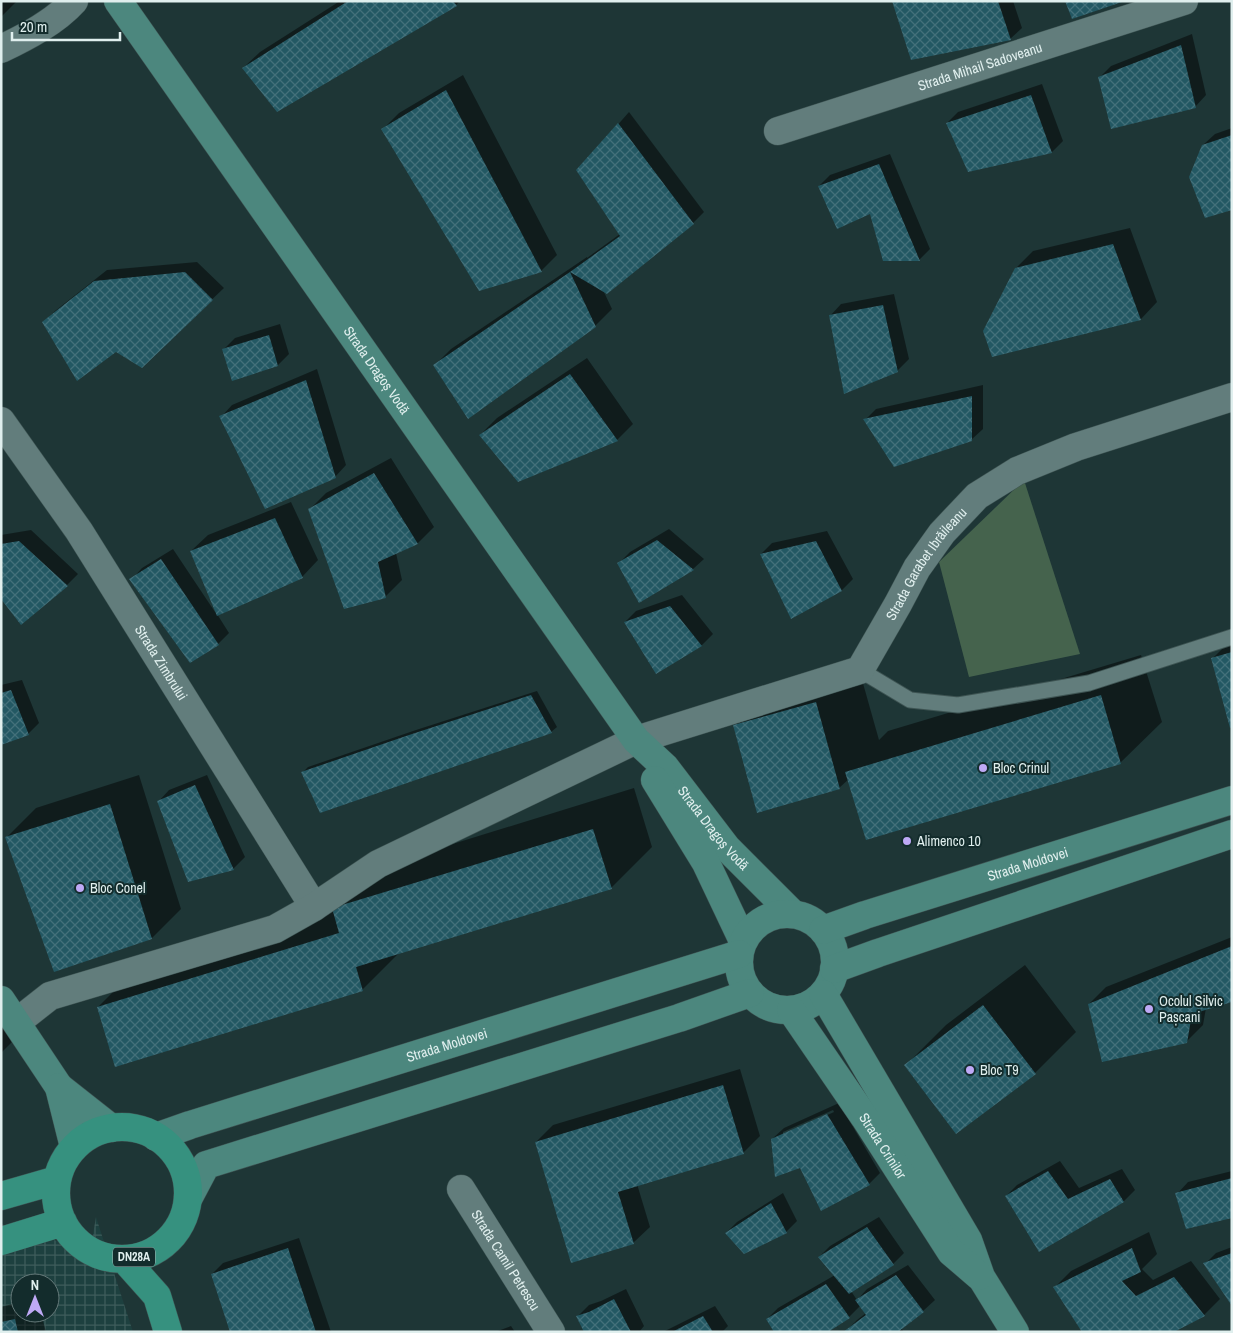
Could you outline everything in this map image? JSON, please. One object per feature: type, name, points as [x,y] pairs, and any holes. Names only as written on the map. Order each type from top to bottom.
[{"type":"main road","name":"Strada Dragoș Vodă","points":[[118,1],[636,740],[652,776],[706,862],[741,948]]},
{"type":"main road","name":"Strada Dragoș Vodă","points":[[636,740],[665,767],[727,848],[794,914]]},
{"type":"main road","name":"Strada Moldovei","points":[[823,930],[865,915],[1232,800]]},
{"type":"main road","points":[[834,969],[1232,834]]},
{"type":"main road","points":[[782,914],[794,914],[805,917],[823,930],[833,948],[834,969],[830,982],[823,994],[812,1003],[791,1010],[768,1006],[750,993],[740,975],[741,948],[750,930],[761,921],[782,914]]},
{"type":"main road","name":"Strada Moldovei","points":[[156,1137],[741,948]]},
{"type":"main road","name":"DN28A","points":[[188,1199],[206,1165],[670,1021],[750,993]]},
{"type":"main road","name":"Strada Crinilor","points":[[823,994],[968,1240],[981,1277],[1015,1332]]},
{"type":"main road","points":[[1,1000],[59,1087],[110,1128]]},
{"type":"main road","name":"Strada Crinilor","points":[[791,1010],[865,1118],[952,1252],[981,1277]]},
{"type":"main road","points":[[59,1087],[74,1148]]},
{"type":"main road","name":"DN28A","points":[[128,1127],[146,1131],[156,1137],[162,1140],[174,1153],[186,1175],[188,1199],[184,1216],[176,1231],[164,1244],[145,1255],[124,1259],[107,1257],[91,1251],[74,1239],[63,1222],[57,1203],[56,1183],[62,1164],[74,1148],[97,1131],[128,1127]]},
{"type":"main road","points":[[1,1196],[58,1180]]},
{"type":"main road","points":[[1,1241],[63,1222]]},
{"type":"main road","name":"DN28A","points":[[164,1244],[157,1296],[168,1332]]},
{"type":"main road","name":"DN28A","points":[[124,1259],[157,1296]]},
{"type":"street","points":[[1,49],[27,37],[67,9],[74,1]]},
{"type":"street","name":"Strada Mihail Sadoveanu","points":[[778,131],[1184,1]]},
{"type":"street","name":"Strada Garabet Ibrăileanu","points":[[860,670],[917,568],[942,533],[977,496],[1017,471],[1076,447],[1232,397]]},
{"type":"street","name":"Strada Zimbrului","points":[[1,421],[79,531],[314,907]]},
{"type":"street","points":[[16,1022],[50,996],[275,929],[314,907],[378,864],[636,740],[860,670]]},
{"type":"street","name":"Strada Camil Petrescu","points":[[460,1188],[551,1332]]},
{"type":"lane","points":[[860,670],[910,700],[958,705],[1089,684],[1232,637]]},
{"type":"shaded area","points":[[96,1217],[133,1332],[1,1332],[1,1224],[90,1251]]},
{"type":"green space","points":[[1024,480],[1080,654],[969,677],[939,562]]},
{"type":"building","points":[[348,1],[453,1],[457,6],[277,112],[242,68]]},
{"type":"building","points":[[892,1],[998,1],[1011,40],[911,60]]},
{"type":"building","points":[[1065,1],[1122,1],[1122,2],[1072,19]]},
{"type":"building","points":[[1181,45],[1196,108],[1111,129],[1098,77]]},
{"type":"building","points":[[446,90],[542,272],[479,291],[381,129]]},
{"type":"building","points":[[1031,95],[1052,153],[968,172],[946,123]]},
{"type":"building","points":[[618,123],[694,224],[607,294],[570,272],[620,236],[576,170]]},
{"type":"building","points":[[1232,135],[1232,210],[1205,218],[1189,177],[1202,145]]},
{"type":"building","points":[[879,164],[920,261],[883,261],[870,214],[837,229],[818,186]]},
{"type":"building","points":[[1113,244],[1141,320],[992,357],[983,331],[1015,268]]},
{"type":"building","points":[[185,272],[213,300],[142,368],[116,352],[77,381],[42,322],[94,281]]},
{"type":"building","points":[[570,272],[596,327],[468,419],[433,365]]},
{"type":"building","points":[[883,305],[898,372],[844,394],[829,315]]},
{"type":"building","points":[[269,335],[278,366],[232,381],[222,349]]},
{"type":"building","points":[[570,374],[618,441],[518,482],[479,435]]},
{"type":"building","points":[[306,380],[336,478],[265,509],[219,416]]},
{"type":"building","points":[[972,396],[972,441],[894,467],[863,419]]},
{"type":"building","points":[[374,473],[418,544],[378,562],[386,598],[344,609],[308,509]]},
{"type":"building","points":[[275,518],[303,578],[217,616],[190,551]]},
{"type":"building","points":[[657,540],[694,570],[639,603],[617,563]]},
{"type":"building","points":[[19,541],[68,586],[21,625],[1,599],[1,544]]},
{"type":"building","points":[[816,541],[842,591],[791,619],[760,554]]},
{"type":"building","points":[[161,559],[219,645],[190,663],[129,579]]},
{"type":"building","points":[[670,606],[702,646],[656,674],[624,622]]},
{"type":"building","points":[[1232,652],[1232,727],[1230,728],[1211,658]]},
{"type":"building","points":[[11,690],[29,735],[1,745],[1,693]]},
{"type":"building","points":[[531,695],[552,733],[320,813],[301,772],[409,735]]},
{"type":"building","name":"Bloc Crinul","points":[[1101,695],[1121,764],[866,840],[845,772]]},
{"type":"building","points":[[816,702],[840,789],[757,813],[733,725]]},
{"type":"building","points":[[195,785],[234,870],[188,882],[157,801]]},
{"type":"building","name":"Bloc Conel","points":[[110,804],[152,939],[54,972],[5,837]]},
{"type":"building","points":[[593,829],[612,889],[356,967],[363,991],[115,1067],[97,1007],[339,933],[332,908]]},
{"type":"building","name":"Ocolul Silvic Pașcani","points":[[1232,946],[1232,1002],[1192,1014],[1187,1043],[1102,1062],[1088,1004]]},
{"type":"building","name":"Bloc T9","points":[[983,1005],[1036,1074],[956,1134],[904,1065]]},
{"type":"building","points":[[723,1085],[744,1154],[618,1192],[634,1244],[571,1263],[535,1142]]},
{"type":"building","points":[[827,1114],[870,1185],[821,1211],[800,1168],[775,1177],[771,1139]]},
{"type":"building","points":[[1048,1171],[1068,1199],[1110,1179],[1124,1202],[1039,1252],[1005,1196]]},
{"type":"building","points":[[1232,1178],[1232,1218],[1186,1229],[1175,1193]]},
{"type":"building","points":[[771,1203],[787,1233],[744,1254],[725,1233]]},
{"type":"building","points":[[867,1227],[894,1265],[849,1294],[818,1257]]},
{"type":"building","points":[[288,1248],[316,1332],[230,1332],[211,1274]]},
{"type":"building","points":[[1132,1248],[1141,1272],[1122,1281],[1136,1296],[1174,1277],[1205,1316],[1174,1332],[1082,1332],[1053,1287]]},
{"type":"building","points":[[1232,1253],[1232,1306],[1203,1263]]},
{"type":"building","points":[[896,1275],[924,1312],[898,1332],[843,1332],[866,1315],[855,1300]]},
{"type":"building","points":[[826,1284],[850,1318],[828,1332],[774,1332],[766,1319]]},
{"type":"building","points":[[614,1299],[631,1332],[584,1332],[576,1316],[589,1312]]},
{"type":"building","points":[[703,1316],[713,1332],[672,1332]]},
{"type":"building","points":[[10,1320],[10,1323],[16,1323],[18,1332],[1,1332],[1,1322]]},
{"type":"place","name":"Bloc Crinul","points":[[983,768]]},
{"type":"place","name":"Alimenco 10","points":[[907,841]]},
{"type":"place","name":"Bloc Conel","points":[[80,888]]},
{"type":"place","name":"Ocolul Silvic Pașcani","points":[[1149,1009]]},
{"type":"place","name":"Bloc T9","points":[[970,1070]]}]
